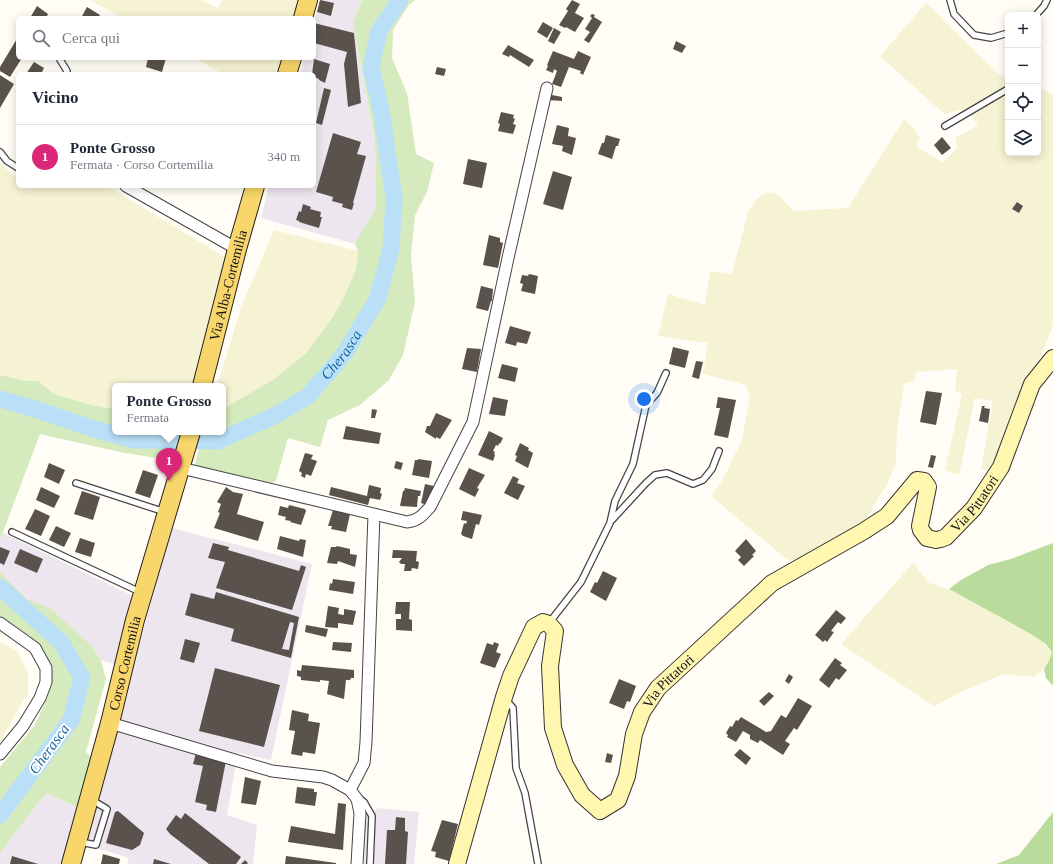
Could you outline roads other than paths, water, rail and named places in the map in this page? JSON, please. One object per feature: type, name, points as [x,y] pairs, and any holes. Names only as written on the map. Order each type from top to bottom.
[{"type":"main road","points":[[304,16],[308,0]]},
{"type":"main road","points":[[288,72],[291,60]]},
{"type":"main road","name":"Via Alba-Cortemilia","points":[[203,383],[237,249],[254,188]]},
{"type":"main road","name":"Corso Cortemilia","points":[[71,864],[110,723],[135,620],[190,435]]},
{"type":"street","points":[[182,466],[407,522],[414,522],[422,516],[430,507],[473,422],[508,258],[547,88]]},
{"type":"street","points":[[130,188],[237,249]]},
{"type":"street","name":"Via Pittatori","points":[[549,624],[555,630],[550,666],[553,728],[564,765],[582,795],[600,811],[618,800],[627,776],[634,734],[642,712],[658,688],[772,583],[864,531],[887,516],[917,480],[924,481],[928,487],[920,526],[927,538],[936,540],[946,536],[974,508],[1001,467],[1032,384],[1053,358]]},
{"type":"street","points":[[352,792],[364,763],[366,742],[374,514]]},
{"type":"street","points":[[457,864],[511,676],[534,626],[543,622],[549,624]]},
{"type":"street","points":[[0,623],[35,648],[46,668],[46,682],[40,698],[22,726],[0,754]]},
{"type":"street","points":[[110,723],[272,770],[323,777],[332,780],[352,792],[358,804],[360,812],[357,864]]},
{"type":"lane","points":[[950,0],[954,14],[974,35],[991,38],[1005,34]]},
{"type":"lane","points":[[1039,12],[1047,0]]},
{"type":"lane","points":[[60,60],[67,72]]},
{"type":"lane","points":[[945,126],[1005,91]]},
{"type":"lane","points":[[0,152],[7,161],[16,167]]},
{"type":"lane","points":[[549,624],[581,582],[610,522],[615,501],[633,464],[646,405],[657,393],[666,373]]},
{"type":"lane","points":[[610,522],[655,475],[667,473],[693,484],[703,480],[712,469],[719,451]]},
{"type":"lane","points":[[76,483],[168,513]]},
{"type":"lane","points":[[12,532],[143,594]]},
{"type":"lane","points":[[504,697],[513,708],[516,768],[525,793],[538,864]]},
{"type":"lane","points":[[352,792],[364,802],[372,816],[370,864]]},
{"type":"waterway","name":"Cherasca","points":[[116,435],[134,440],[218,441],[274,416],[308,396],[344,354],[377,300],[391,249],[394,198],[381,110],[371,67],[379,31],[400,0]]},
{"type":"waterway","name":"Cherasca","points":[[0,399],[112,434]]},
{"type":"waterway","name":"Cherasca","points":[[0,587],[61,642],[82,678],[71,720],[0,815]]},
{"type":"place","name":"Ponte Grosso","points":[[169,481]]}]
